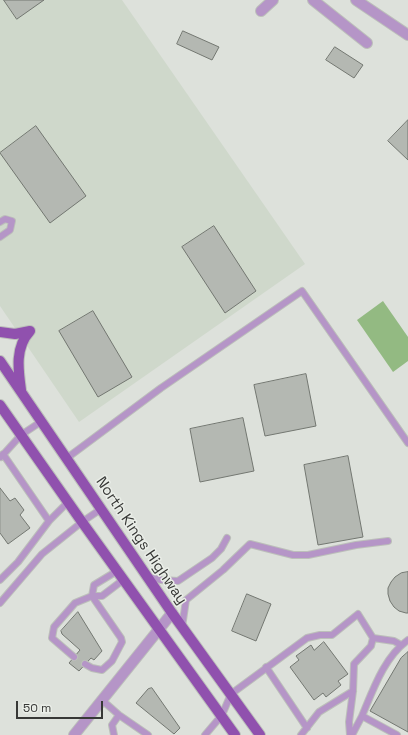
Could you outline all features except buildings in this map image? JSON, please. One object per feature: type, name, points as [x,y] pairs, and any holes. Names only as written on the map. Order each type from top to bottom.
[{"type":"main road","points":[[0,332],[15,334],[30,331],[25,337],[18,361],[21,392]]},
{"type":"main road","name":"North Kings Highway","points":[[0,361],[172,613],[260,735]]},
{"type":"main road","points":[[0,405],[123,580],[235,735]]},
{"type":"street","points":[[260,11],[273,0]]},
{"type":"street","points":[[313,0],[366,43]]},
{"type":"street","points":[[356,0],[408,35]]},
{"type":"street","points":[[74,735],[172,613]]},
{"type":"lane","points":[[0,222],[5,219],[12,221],[10,230],[0,237]]},
{"type":"lane","points":[[67,458],[161,388],[302,291],[408,443]]},
{"type":"lane","points":[[42,421],[21,435],[1,456],[49,521]]},
{"type":"lane","points":[[0,580],[18,562],[49,521],[68,502]]},
{"type":"lane","points":[[0,603],[42,554],[101,509]]},
{"type":"lane","points":[[147,577],[178,581],[212,558],[227,538]]},
{"type":"lane","points":[[182,627],[186,600],[223,570],[250,544],[293,555],[308,555],[356,545],[388,541]]},
{"type":"lane","points":[[85,664],[92,668],[102,670],[112,661],[122,642],[121,638],[92,596],[94,585],[117,571]]},
{"type":"lane","points":[[74,657],[52,638],[54,627],[75,603],[92,596],[102,596],[123,580]]},
{"type":"lane","points":[[205,735],[222,715],[231,694],[307,638],[332,634],[358,614],[373,638],[371,646],[354,664],[353,691],[349,722],[351,735]]},
{"type":"lane","points":[[373,638],[394,641],[401,645]]},
{"type":"lane","points":[[351,735],[362,716],[378,676],[401,645],[408,640]]},
{"type":"lane","points":[[266,667],[307,728]]},
{"type":"lane","points":[[301,735],[319,712],[353,691]]},
{"type":"lane","points":[[102,700],[119,715],[148,735]]},
{"type":"lane","points":[[114,735],[112,725],[119,715]]},
{"type":"lane","points":[[362,716],[397,735]]},
{"type":"shaded area","points":[[0,0],[122,0],[305,264],[79,422],[0,306]]},
{"type":"green space","points":[[383,301],[408,337],[408,361],[393,372],[357,320]]}]
